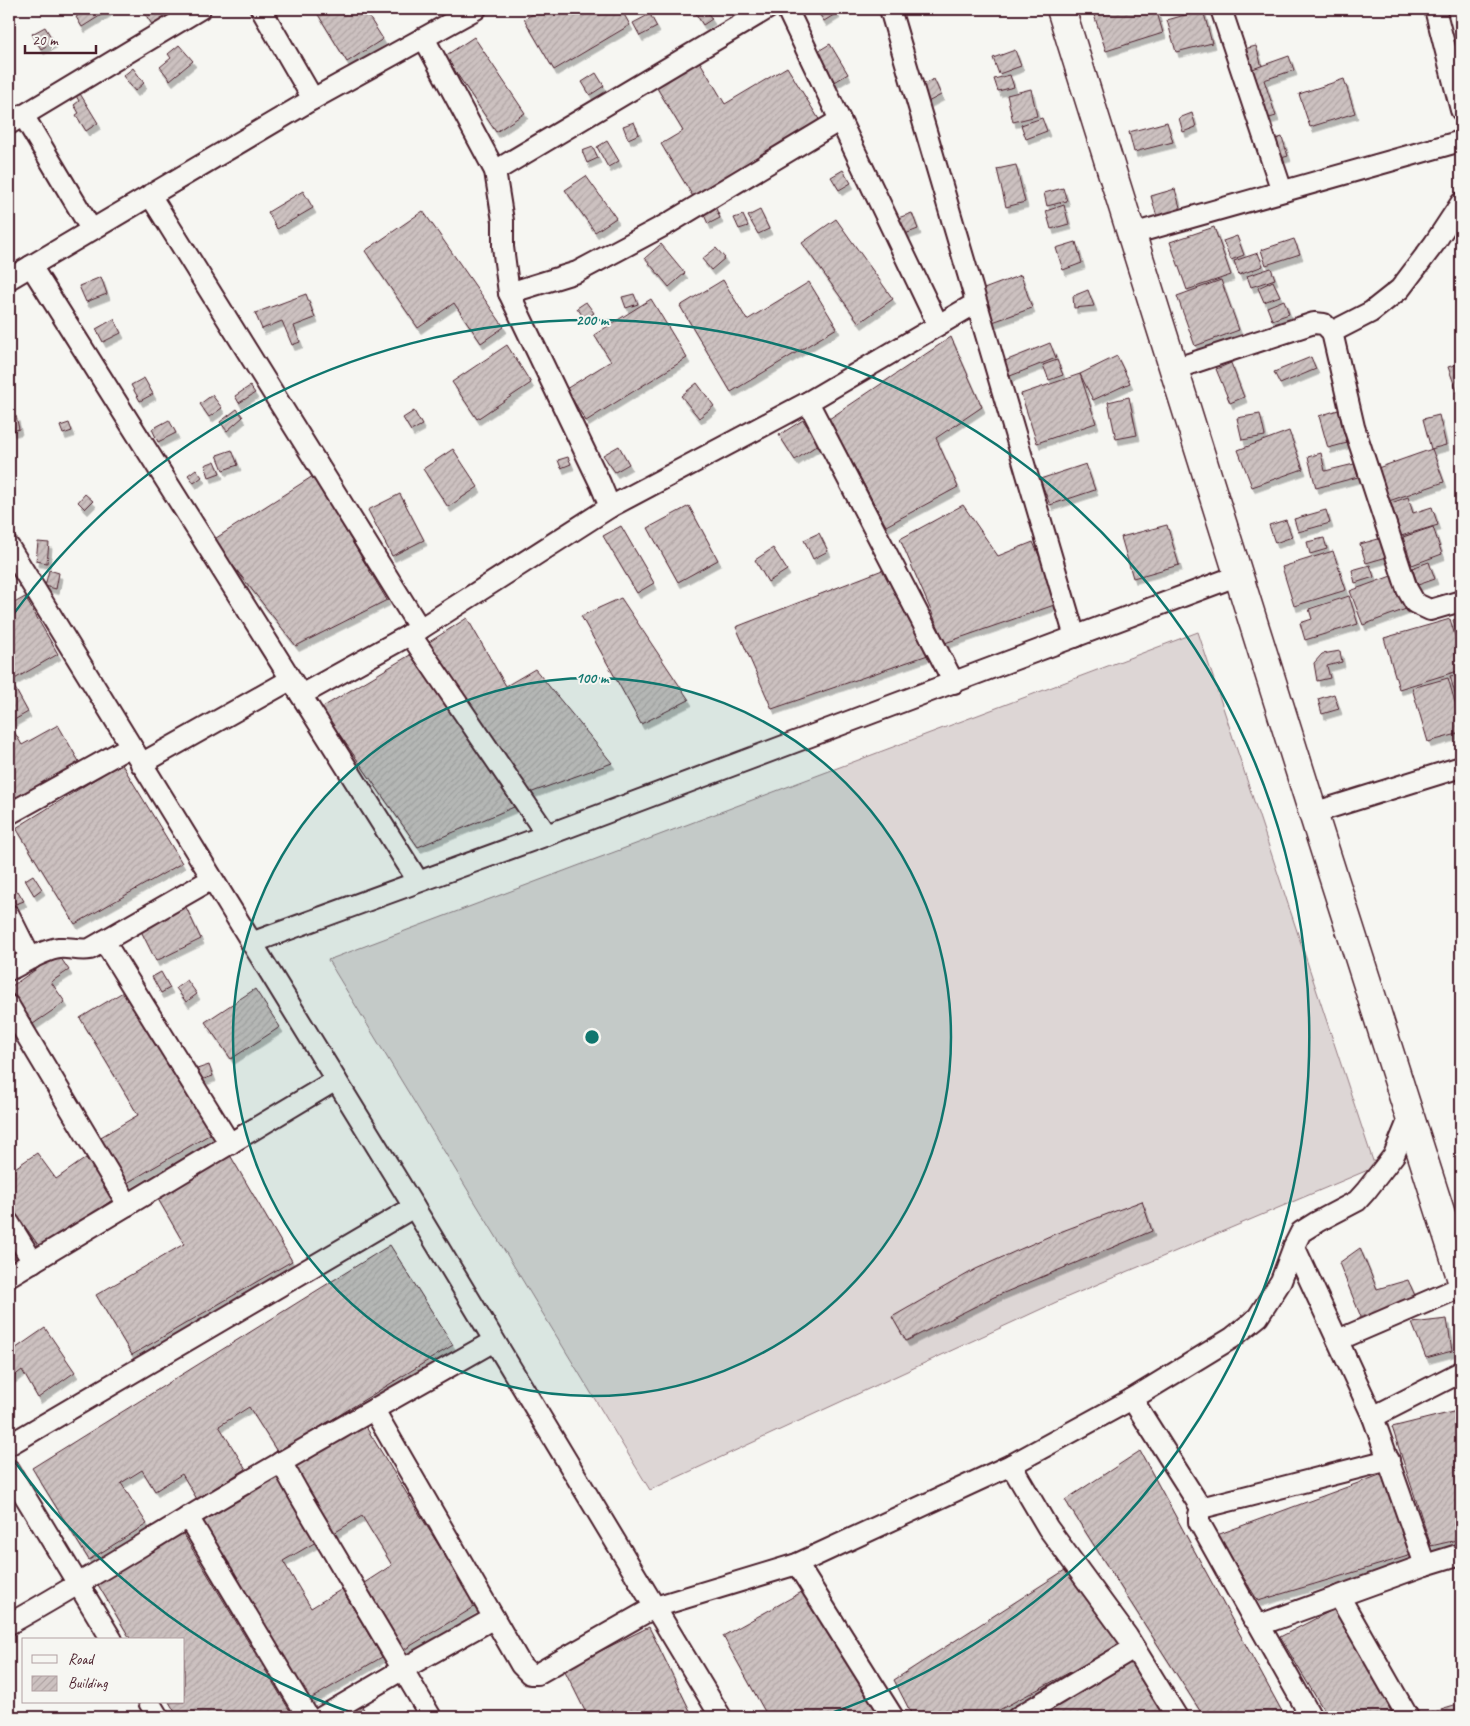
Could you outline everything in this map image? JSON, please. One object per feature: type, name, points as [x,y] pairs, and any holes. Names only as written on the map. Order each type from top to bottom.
[{"type":"main road","points":[[1060,9],[1461,1277]]},
{"type":"street","points":[[91,229],[16,120],[200,9]]},
{"type":"street","points":[[261,9],[313,99]]},
{"type":"street","points":[[9,279],[313,99],[476,9]]},
{"type":"street","points":[[495,171],[767,9]]},
{"type":"street","points":[[787,9],[938,325]]},
{"type":"street","points":[[890,9],[1075,637]]},
{"type":"street","points":[[1221,9],[1282,191]]},
{"type":"street","points":[[1435,9],[1461,110]]},
{"type":"street","points":[[424,38],[495,171],[509,293],[610,507]]},
{"type":"street","points":[[509,293],[577,272],[669,222],[840,120]]},
{"type":"street","points":[[1132,234],[1461,141]]},
{"type":"street","points":[[150,195],[415,632],[547,835]]},
{"type":"street","points":[[1332,332],[1371,312],[1400,289],[1461,204]]},
{"type":"street","points":[[31,266],[418,881]]},
{"type":"street","points":[[141,764],[296,687],[415,632],[610,507],[808,402],[976,302]]},
{"type":"street","points":[[1174,369],[1314,323],[1324,324],[1332,332],[1354,427],[1406,588],[1415,603],[1430,610],[1461,601]]},
{"type":"street","points":[[808,402],[954,682]]},
{"type":"street","points":[[9,549],[414,1207],[721,1717]]},
{"type":"street","points":[[251,943],[547,835],[1240,575]]},
{"type":"street","points":[[9,812],[130,746]]},
{"type":"street","points":[[1313,813],[1461,767]]},
{"type":"street","points":[[9,970],[50,949],[66,947],[90,949],[212,879]]},
{"type":"street","points":[[9,915],[31,959]]},
{"type":"street","points":[[104,941],[230,1144]]},
{"type":"street","points":[[9,1006],[128,1205]]},
{"type":"street","points":[[9,1276],[336,1080]]},
{"type":"street","points":[[374,1410],[522,1664],[530,1674],[538,1674],[655,1608],[797,1564],[1011,1465],[1132,1398],[1232,1338],[1258,1317],[1281,1281],[1301,1232],[1357,1201],[1366,1191],[1394,1155],[1410,1116]]},
{"type":"street","points":[[9,1445],[414,1207]]},
{"type":"street","points":[[9,1222],[32,1262]]},
{"type":"street","points":[[1294,1246],[1373,1417],[1425,1564]]},
{"type":"street","points":[[1338,1340],[1461,1287]]},
{"type":"street","points":[[9,1624],[281,1462],[494,1341]]},
{"type":"street","points":[[1373,1417],[1461,1372]]},
{"type":"street","points":[[1132,1398],[1201,1508],[1199,1522],[1311,1717]]},
{"type":"street","points":[[1201,1508],[1389,1460]]},
{"type":"street","points":[[281,1462],[431,1717]]},
{"type":"street","points":[[1011,1465],[1048,1528],[1134,1648],[1177,1717]]},
{"type":"street","points":[[9,1470],[111,1638]]},
{"type":"street","points":[[188,1517],[308,1717]]},
{"type":"street","points":[[1258,1623],[1266,1623],[1425,1564],[1461,1554]]},
{"type":"street","points":[[797,1564],[893,1717]]},
{"type":"street","points":[[1339,1596],[1408,1717]]},
{"type":"street","points":[[322,1717],[494,1618]]},
{"type":"street","points":[[1018,1717],[1134,1648]]},
{"type":"street","points":[[150,1704],[158,1717]]},
{"type":"shaded area","points":[[1198,632],[1375,1167],[1065,1298],[650,1490],[328,960]]},
{"type":"building","points":[[89,9],[111,9],[82,27],[76,17]]},
{"type":"building","points":[[142,9],[184,9],[155,29]]},
{"type":"building","points":[[323,9],[364,9],[383,39],[347,62],[317,13]]},
{"type":"building","points":[[542,9],[621,9],[630,25],[554,70],[524,19]]},
{"type":"building","points":[[693,9],[705,9],[712,19],[703,25]]},
{"type":"building","points":[[816,9],[834,9],[837,13],[824,21]]},
{"type":"building","points":[[1092,9],[1156,9],[1163,33],[1106,51]]},
{"type":"building","points":[[1203,10],[1212,43],[1176,52],[1167,20]]},
{"type":"building","points":[[650,14],[657,27],[640,36],[633,23]]},
{"type":"building","points":[[45,27],[54,42],[41,49],[32,34]]},
{"type":"building","points":[[474,37],[525,113],[496,132],[445,56]]},
{"type":"building","points":[[830,44],[848,74],[833,83],[815,53]]},
{"type":"building","points":[[179,45],[193,61],[170,80],[160,67],[171,58],[168,54]]},
{"type":"building","points":[[1256,46],[1262,67],[1247,71],[1240,50]]},
{"type":"building","points":[[1015,50],[1021,66],[999,74],[993,58]]},
{"type":"building","points":[[1289,56],[1294,70],[1264,80],[1276,116],[1263,120],[1247,71]]},
{"type":"building","points":[[697,57],[725,104],[787,67],[820,121],[694,198],[661,144],[683,131],[654,83]]},
{"type":"building","points":[[133,68],[144,83],[135,91],[123,76]]},
{"type":"building","points":[[596,73],[604,86],[590,95],[582,82]]},
{"type":"building","points":[[1010,75],[1014,87],[998,91],[994,79]]},
{"type":"building","points":[[934,79],[941,95],[926,103],[913,89]]},
{"type":"building","points":[[1344,79],[1355,113],[1310,127],[1299,94]]},
{"type":"building","points":[[1031,89],[1037,116],[1013,122],[1007,95]]},
{"type":"building","points":[[79,92],[98,123],[86,131],[76,115],[79,113],[74,105],[79,101],[75,94]]},
{"type":"building","points":[[1192,113],[1196,127],[1183,132],[1179,118]]},
{"type":"building","points":[[1042,118],[1047,131],[1026,139],[1021,125]]},
{"type":"building","points":[[634,122],[639,134],[628,139],[623,126]]},
{"type":"building","points":[[1167,122],[1173,142],[1134,152],[1129,132]]},
{"type":"building","points":[[1282,137],[1288,156],[1275,160],[1270,141]]},
{"type":"building","points":[[607,141],[619,161],[608,167],[597,147]]},
{"type":"building","points":[[593,147],[598,158],[587,163],[582,151]]},
{"type":"building","points":[[1016,165],[1025,202],[1006,207],[997,169]]},
{"type":"building","points":[[843,170],[851,183],[839,190],[831,177]]},
{"type":"building","points":[[586,176],[616,218],[595,232],[565,190]]},
{"type":"building","points":[[1063,188],[1067,201],[1047,206],[1044,193]]},
{"type":"building","points":[[1175,189],[1181,211],[1157,217],[1151,196]]},
{"type":"building","points":[[303,191],[313,208],[277,229],[268,212]]},
{"type":"building","points":[[713,202],[720,218],[708,224],[701,208]]},
{"type":"building","points":[[1064,205],[1069,224],[1051,229],[1046,211]]},
{"type":"building","points":[[760,210],[769,229],[758,234],[748,216]]},
{"type":"building","points":[[423,211],[504,327],[481,343],[454,303],[418,328],[365,251]]},
{"type":"building","points":[[912,213],[918,229],[905,234],[898,218]]},
{"type":"building","points":[[743,215],[748,226],[739,229],[734,218]]},
{"type":"building","points":[[836,219],[893,299],[859,323],[802,243]]},
{"type":"building","points":[[1214,227],[1231,275],[1187,290],[1170,242]]},
{"type":"building","points":[[1237,236],[1244,255],[1231,260],[1223,241]]},
{"type":"building","points":[[1294,239],[1300,254],[1266,265],[1261,250]]},
{"type":"building","points":[[1076,242],[1082,263],[1063,270],[1056,248]]},
{"type":"building","points":[[661,244],[685,273],[669,287],[645,258]]},
{"type":"building","points":[[716,248],[725,258],[711,270],[702,259]]},
{"type":"building","points":[[1258,253],[1263,266],[1239,275],[1234,261]]},
{"type":"building","points":[[1271,268],[1275,279],[1251,287],[1247,276]]},
{"type":"building","points":[[1021,275],[1032,308],[987,324],[976,292]]},
{"type":"building","points":[[101,277],[107,294],[86,302],[79,286]]},
{"type":"building","points":[[723,280],[747,320],[809,282],[837,328],[731,392],[680,306]]},
{"type":"building","points":[[1221,280],[1239,330],[1195,346],[1177,296]]},
{"type":"building","points":[[1273,281],[1280,296],[1264,302],[1258,288]]},
{"type":"building","points":[[1088,290],[1094,306],[1074,308],[1073,296]]},
{"type":"building","points":[[306,294],[315,318],[294,326],[300,342],[292,345],[282,321],[262,329],[255,313]]},
{"type":"building","points":[[634,294],[638,304],[626,308],[622,297]]},
{"type":"building","points":[[651,299],[687,358],[586,421],[566,389],[611,361],[594,335]]},
{"type":"building","points":[[1284,300],[1289,314],[1272,320],[1267,307]]},
{"type":"building","points":[[586,302],[594,313],[585,319],[577,308]]},
{"type":"building","points":[[114,319],[121,333],[103,342],[96,329]]},
{"type":"building","points":[[951,337],[982,407],[936,438],[958,487],[886,526],[829,419]]},
{"type":"building","points":[[1050,343],[1056,358],[1005,378],[1000,363]]},
{"type":"building","points":[[507,345],[531,383],[477,419],[452,382]]},
{"type":"building","points":[[1117,356],[1130,383],[1093,400],[1080,374]]},
{"type":"building","points":[[1311,357],[1316,369],[1280,384],[1274,372]]},
{"type":"building","points":[[1057,360],[1063,375],[1049,380],[1043,365]]},
{"type":"building","points":[[1231,363],[1244,397],[1230,403],[1216,369]]},
{"type":"building","points":[[1461,363],[1461,403],[1448,367]]},
{"type":"building","points":[[1080,374],[1096,423],[1037,443],[1021,394]]},
{"type":"building","points":[[144,378],[153,394],[140,401],[131,385]]},
{"type":"building","points":[[697,383],[714,406],[699,418],[681,396]]},
{"type":"building","points":[[250,386],[255,393],[239,403],[235,396]]},
{"type":"building","points":[[212,395],[222,408],[209,417],[200,404]]},
{"type":"building","points":[[1129,397],[1137,435],[1116,439],[1108,402]]},
{"type":"building","points":[[237,409],[243,417],[227,431],[220,422]]},
{"type":"building","points":[[1338,410],[1347,443],[1328,448],[1319,416]]},
{"type":"building","points":[[414,411],[422,425],[411,431],[403,418]]},
{"type":"building","points":[[1260,414],[1265,436],[1242,440],[1237,418]]},
{"type":"building","points":[[1439,415],[1446,445],[1431,449],[1423,419]]},
{"type":"building","points":[[16,416],[19,429],[12,431],[9,418]]},
{"type":"building","points":[[169,420],[176,433],[158,442],[152,429]]},
{"type":"building","points":[[803,420],[819,444],[795,460],[779,435]]},
{"type":"building","points":[[69,423],[72,431],[63,434],[60,426]]},
{"type":"building","points":[[1289,431],[1303,469],[1252,487],[1238,450]]},
{"type":"building","points":[[619,446],[629,464],[615,472],[603,455]]},
{"type":"building","points":[[453,449],[478,487],[448,507],[423,469]]},
{"type":"building","points":[[1432,449],[1444,482],[1386,502],[1375,469]]},
{"type":"building","points":[[232,450],[238,465],[223,470],[217,455]]},
{"type":"building","points":[[1321,453],[1325,471],[1354,464],[1358,477],[1316,488],[1308,457]]},
{"type":"building","points":[[568,457],[571,464],[561,468],[558,460]]},
{"type":"building","points":[[215,461],[220,473],[209,477],[205,465]]},
{"type":"building","points":[[1086,464],[1095,490],[1050,505],[1040,479]]},
{"type":"building","points":[[196,469],[202,477],[194,483],[188,475]]},
{"type":"building","points":[[313,476],[387,600],[296,646],[213,540]]},
{"type":"building","points":[[85,494],[93,501],[85,509],[78,502]]},
{"type":"building","points":[[400,494],[424,540],[392,556],[368,510]]},
{"type":"building","points":[[1408,497],[1413,513],[1432,507],[1438,525],[1401,536],[1391,503]]},
{"type":"building","points":[[963,505],[998,556],[1033,542],[1060,603],[945,643],[900,539]]},
{"type":"building","points":[[689,506],[718,560],[678,582],[648,528]]},
{"type":"building","points":[[1326,510],[1330,523],[1298,532],[1294,519]]},
{"type":"building","points":[[1286,520],[1292,537],[1275,543],[1269,525]]},
{"type":"building","points":[[1167,525],[1179,565],[1133,578],[1121,537]]},
{"type":"building","points":[[621,526],[654,583],[637,593],[603,536]]},
{"type":"building","points":[[1433,527],[1442,554],[1412,565],[1403,537]]},
{"type":"building","points":[[819,533],[828,551],[813,559],[804,540]]},
{"type":"building","points":[[1324,538],[1327,549],[1310,554],[1307,542]]},
{"type":"building","points":[[1382,538],[1387,557],[1366,563],[1360,544]]},
{"type":"building","points":[[38,542],[49,543],[47,563],[36,561]]},
{"type":"building","points":[[773,548],[787,570],[768,582],[755,560]]},
{"type":"building","points":[[1333,551],[1346,590],[1294,606],[1282,567]]},
{"type":"building","points":[[1429,562],[1435,579],[1418,585],[1412,568]]},
{"type":"building","points":[[1370,565],[1374,577],[1355,583],[1352,570]]},
{"type":"building","points":[[885,569],[928,655],[772,709],[736,627]]},
{"type":"building","points":[[49,570],[59,573],[56,589],[45,586]]},
{"type":"building","points":[[1394,575],[1406,609],[1363,625],[1350,591]]},
{"type":"building","points":[[1349,596],[1358,624],[1305,640],[1300,623],[1312,619],[1309,609]]},
{"type":"building","points":[[25,597],[58,654],[11,681],[28,712],[9,723],[9,606]]},
{"type":"building","points":[[621,598],[689,700],[641,724],[581,616]]},
{"type":"building","points":[[1461,617],[1461,648],[1453,620]]},
{"type":"building","points":[[467,618],[506,686],[535,669],[612,763],[527,794],[426,644]]},
{"type":"building","points":[[1450,619],[1461,656],[1461,670],[1399,689],[1384,638]]},
{"type":"building","points":[[1340,651],[1342,662],[1327,666],[1330,678],[1317,681],[1314,663],[1322,654]]},
{"type":"building","points":[[415,652],[514,807],[418,847],[321,708]]},
{"type":"building","points":[[1461,674],[1461,712],[1460,712],[1450,676]]},
{"type":"building","points":[[1448,678],[1461,723],[1461,733],[1428,742],[1412,688]]},
{"type":"building","points":[[1334,694],[1339,709],[1322,714],[1318,699]]},
{"type":"building","points":[[9,723],[22,745],[58,725],[81,765],[18,801],[9,786]]},
{"type":"building","points":[[121,763],[182,863],[75,924],[16,828]]},
{"type":"building","points":[[33,875],[42,889],[34,895],[25,880]]},
{"type":"building","points":[[18,891],[24,901],[16,904],[11,895]]},
{"type":"building","points":[[185,905],[201,939],[156,961],[139,927]]},
{"type":"building","points":[[58,954],[69,970],[51,982],[65,1002],[33,1024],[9,988]]},
{"type":"building","points":[[161,972],[170,988],[161,993],[152,977]]},
{"type":"building","points":[[187,980],[197,994],[186,1002],[176,988]]},
{"type":"building","points":[[128,989],[214,1132],[122,1186],[94,1141],[138,1115],[80,1018]]},
{"type":"building","points":[[255,989],[280,1027],[231,1059],[205,1022]]},
{"type":"building","points":[[209,1065],[213,1076],[201,1080],[197,1069]]},
{"type":"building","points":[[227,1150],[292,1261],[132,1355],[96,1295],[184,1244],[154,1192]]},
{"type":"building","points":[[37,1153],[56,1179],[86,1158],[115,1198],[41,1249],[9,1204],[9,1172]]},
{"type":"building","points":[[1142,1201],[1152,1231],[994,1297],[906,1341],[892,1317],[976,1269],[1052,1235]]},
{"type":"building","points":[[9,1240],[22,1261],[9,1269]]},
{"type":"building","points":[[390,1245],[453,1345],[278,1453],[249,1407],[219,1426],[246,1469],[197,1499],[182,1474],[155,1491],[142,1470],[121,1483],[147,1524],[89,1560],[32,1468]]},
{"type":"building","points":[[1360,1248],[1377,1289],[1408,1280],[1417,1300],[1363,1322],[1339,1263]]},
{"type":"building","points":[[1447,1319],[1452,1351],[1426,1358],[1412,1323]]},
{"type":"building","points":[[45,1328],[75,1372],[38,1398],[22,1370],[9,1380],[9,1353]]},
{"type":"building","points":[[1461,1410],[1461,1539],[1431,1546],[1392,1427]]},
{"type":"building","points":[[361,1419],[476,1606],[402,1651],[361,1585],[392,1565],[362,1516],[334,1533],[290,1462]]},
{"type":"building","points":[[1140,1451],[1285,1717],[1204,1717],[1065,1500]]},
{"type":"building","points":[[1388,1472],[1418,1553],[1258,1601],[1217,1535]]},
{"type":"building","points":[[276,1474],[316,1542],[283,1561],[311,1608],[342,1589],[382,1657],[307,1701],[200,1519]]},
{"type":"building","points":[[179,1527],[290,1711],[279,1717],[178,1717],[170,1704],[185,1704],[185,1638],[130,1638],[94,1578]]},
{"type":"building","points":[[1065,1570],[1121,1645],[986,1717],[913,1717],[894,1680]]},
{"type":"building","points":[[816,1584],[891,1717],[768,1717],[723,1636]]},
{"type":"building","points":[[1338,1607],[1394,1717],[1328,1717],[1280,1637]]},
{"type":"building","points":[[649,1627],[693,1717],[588,1717],[564,1669]]},
{"type":"building","points":[[1130,1662],[1164,1717],[1037,1717]]},
{"type":"building","points":[[359,1701],[368,1717],[330,1717]]},
{"type":"building","points":[[1461,1704],[1461,1717],[1424,1717],[1424,1715]]}]
